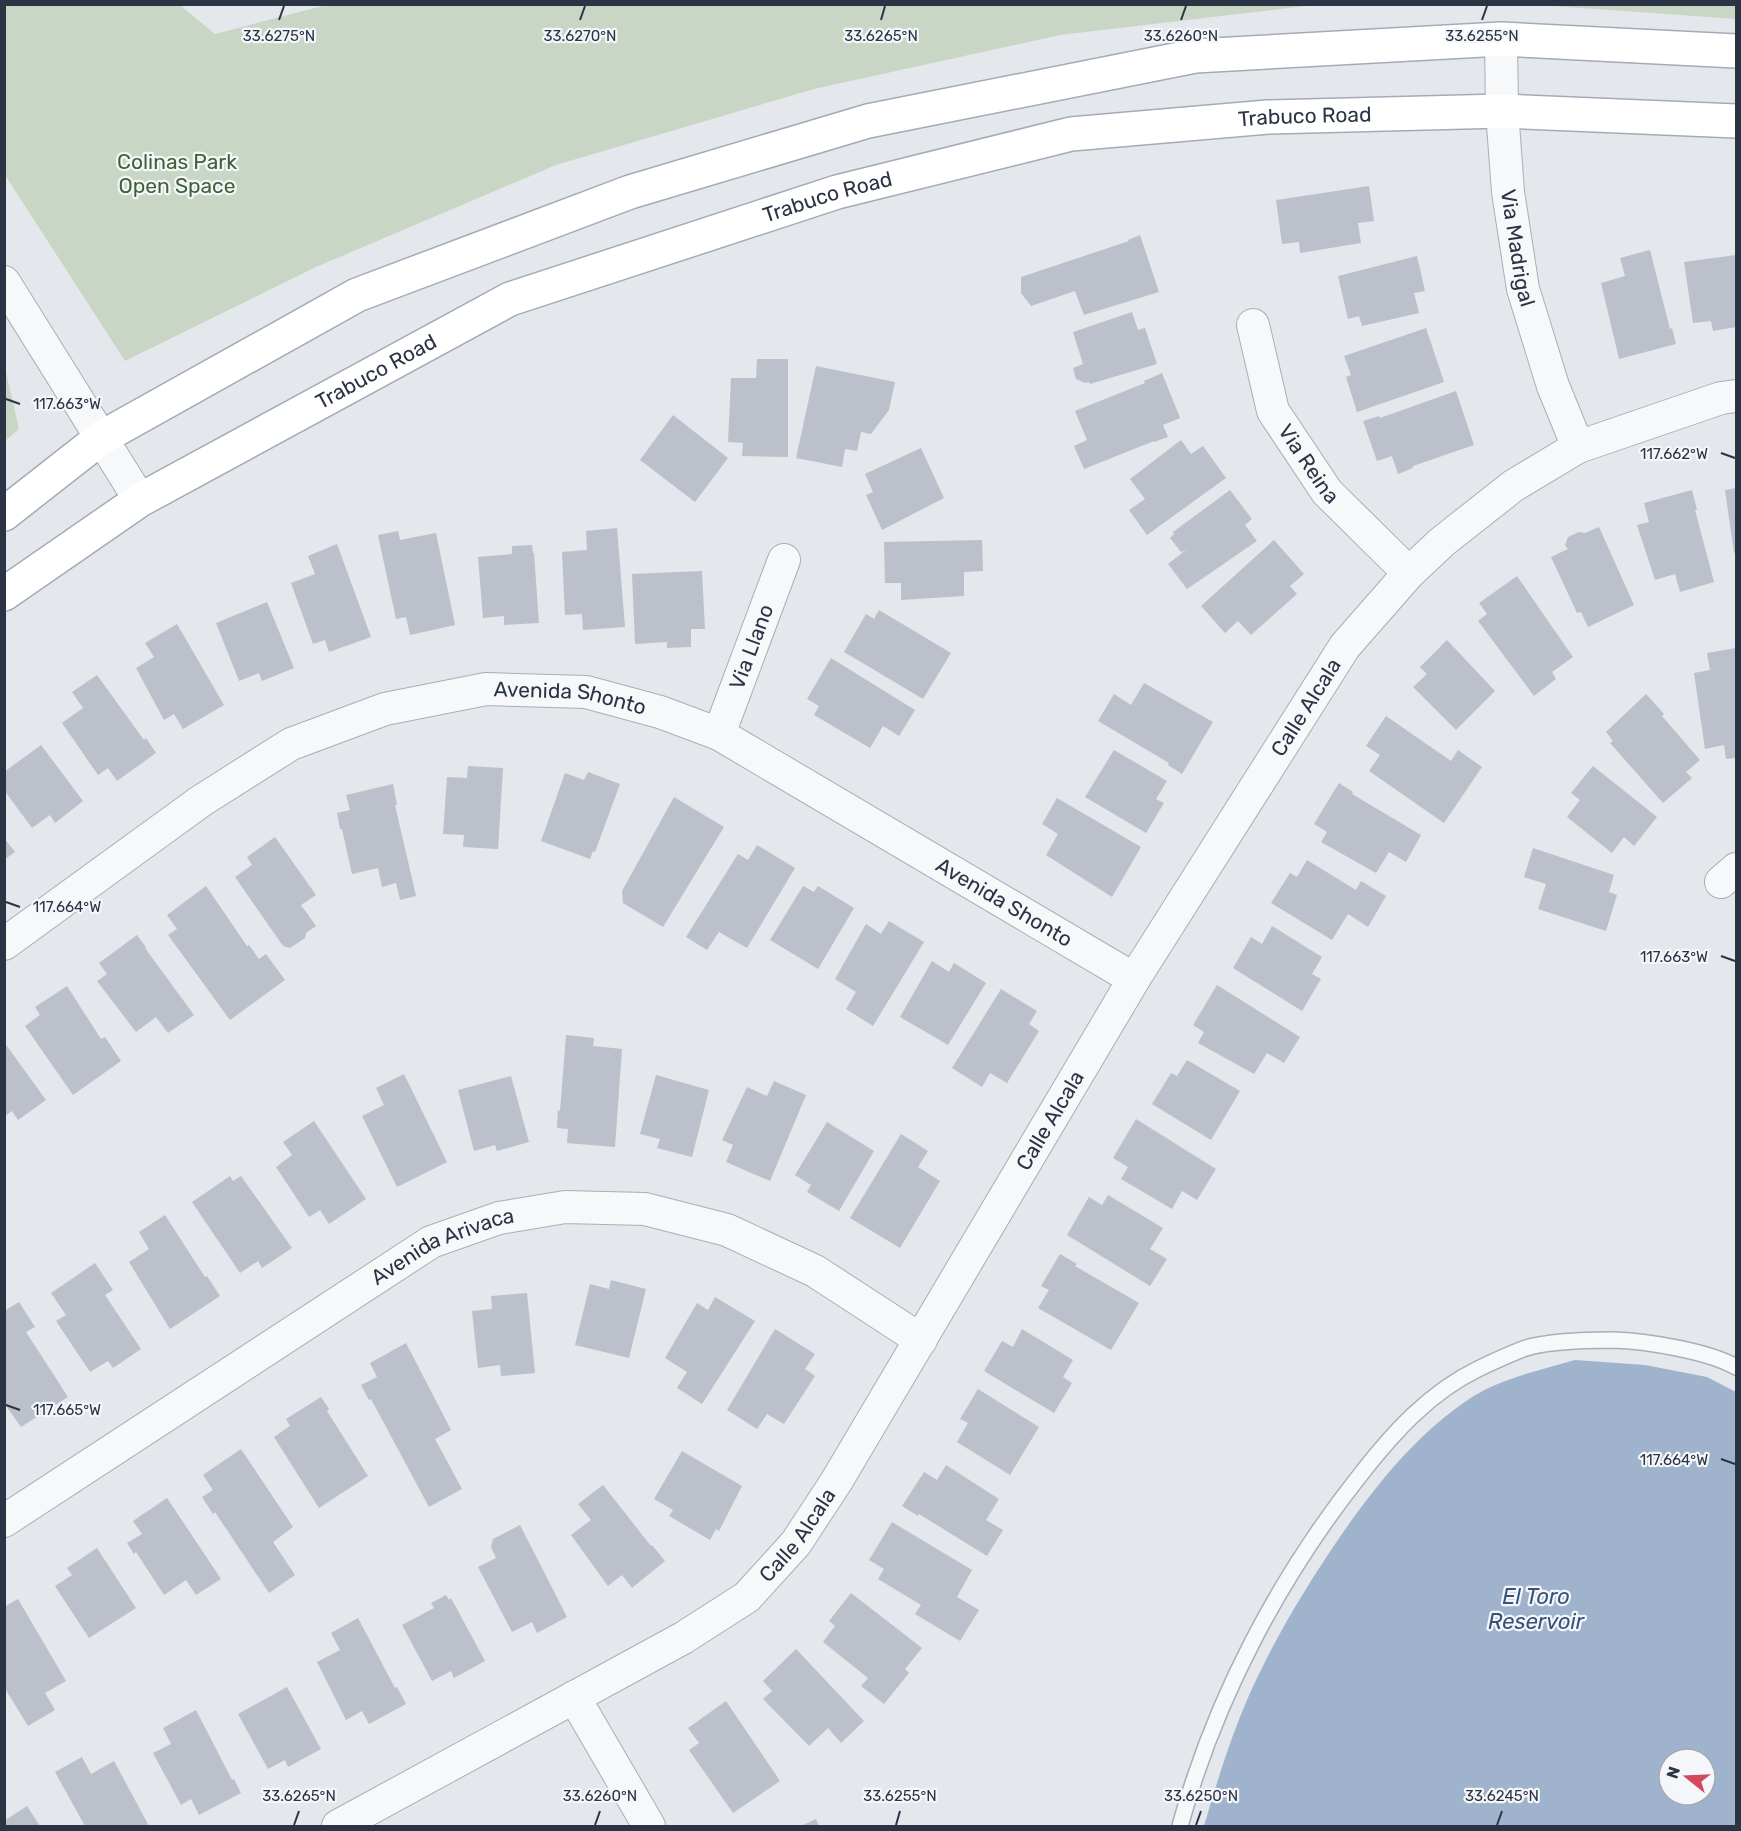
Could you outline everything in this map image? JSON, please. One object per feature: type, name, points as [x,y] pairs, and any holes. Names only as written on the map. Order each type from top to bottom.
[{"type":"main road","points":[[4,514],[101,438],[357,295],[630,192],[868,121],[1195,56],[1501,39],[1737,51]]},
{"type":"main road","name":"Trabuco Road","points":[[4,594],[140,500],[510,299],[837,192],[1071,134],[1268,117],[1502,111],[1737,122]]},
{"type":"street","name":"Via Madrigal","points":[[1501,39],[1502,111],[1508,192],[1523,289],[1553,386],[1578,447]]},
{"type":"street","points":[[4,282],[140,500]]},
{"type":"street","name":"Via Reina","points":[[1253,326],[1273,411],[1328,492],[1409,573]]},
{"type":"street","name":"Calle Alcala","points":[[338,1827],[683,1638],[747,1597],[796,1544],[836,1482],[1134,980],[1345,646],[1409,573],[1442,542],[1513,486],[1578,447],[1710,401],[1737,396]]},
{"type":"street","name":"Via Llano","points":[[719,734],[784,560]]},
{"type":"street","name":"Avenida Shonto","points":[[4,944],[201,801],[291,744],[385,709],[486,689],[586,692],[660,712],[719,734],[1134,980]]},
{"type":"street","name":"Avenida Arivaca","points":[[4,1521],[431,1242],[499,1218],[565,1207],[645,1209],[727,1230],[814,1271],[921,1340]]},
{"type":"street","points":[[574,1697],[649,1827]]},
{"type":"lane","points":[[1180,1827],[1193,1778],[1231,1686],[1272,1604],[1330,1512],[1385,1443],[1435,1395],[1476,1369],[1526,1348],[1584,1340],[1631,1341],[1682,1349],[1737,1367]]},
{"type":"green space","name":"Colinas Park Open Space","points":[[330,4],[1314,5],[1060,35],[814,89],[556,165],[316,267],[125,361],[5,175],[5,5],[180,5],[215,34]]},
{"type":"green space","points":[[1482,5],[1736,5],[1736,19],[1553,6]]},
{"type":"green space","points":[[5,368],[19,429],[4,441]]},
{"type":"water","name":"El Toro Reservoir","points":[[1575,1360],[1645,1365],[1707,1377],[1736,1392],[1736,1826],[1204,1826],[1219,1775],[1243,1709],[1260,1672],[1305,1590],[1344,1531],[1386,1475],[1435,1426],[1484,1390],[1535,1371]]},
{"type":"building","points":[[1369,186],[1374,221],[1358,223],[1361,243],[1300,253],[1299,242],[1282,244],[1276,200]]},
{"type":"building","points":[[1140,235],[1159,292],[1084,315],[1075,291],[1031,306],[1021,293],[1021,277],[1129,241]]},
{"type":"building","points":[[1650,250],[1676,344],[1619,359],[1601,283],[1625,276],[1620,258]]},
{"type":"building","points":[[1736,255],[1736,327],[1713,331],[1711,321],[1693,323],[1684,262]]},
{"type":"building","points":[[1417,256],[1425,291],[1414,293],[1419,313],[1362,326],[1359,316],[1348,319],[1338,276]]},
{"type":"building","points":[[1132,312],[1138,330],[1145,328],[1157,364],[1090,384],[1076,379],[1073,368],[1083,364],[1073,332]]},
{"type":"building","points":[[1426,328],[1444,382],[1357,412],[1346,377],[1351,375],[1344,356]]},
{"type":"building","points":[[757,359],[788,359],[788,457],[742,456],[743,443],[728,442],[731,378],[756,378]]},
{"type":"building","points":[[816,366],[895,382],[889,410],[871,434],[861,432],[857,451],[845,449],[842,467],[796,458]]},
{"type":"building","points":[[1162,373],[1180,418],[1163,425],[1168,437],[1084,469],[1074,446],[1087,440],[1075,411],[1145,383],[1144,381]]},
{"type":"building","points":[[1456,391],[1474,445],[1413,466],[1398,474],[1392,456],[1377,461],[1363,421],[1379,416],[1380,418]]},
{"type":"building","points":[[673,415],[728,458],[695,502],[640,460]]},
{"type":"building","points":[[1181,440],[1191,454],[1203,446],[1226,478],[1147,535],[1129,510],[1145,499],[1130,479]]},
{"type":"building","points":[[921,448],[944,498],[882,530],[866,495],[873,492],[865,474]]},
{"type":"building","points":[[1736,488],[1736,552],[1734,553],[1725,490]]},
{"type":"building","points":[[1230,490],[1252,519],[1245,525],[1257,541],[1187,589],[1168,564],[1186,550],[1181,552],[1170,538],[1173,532]]},
{"type":"building","points":[[1692,490],[1714,582],[1680,592],[1675,574],[1655,580],[1637,525],[1649,522],[1644,503]]},
{"type":"building","points":[[1599,527],[1634,605],[1588,627],[1581,612],[1577,613],[1551,557],[1568,549],[1565,545],[1568,537]]},
{"type":"building","points":[[617,528],[625,627],[583,630],[582,614],[565,615],[562,552],[587,550],[586,531]]},
{"type":"building","points":[[398,531],[400,540],[436,533],[455,625],[410,635],[406,617],[396,619],[378,535]]},
{"type":"building","points":[[982,540],[983,571],[964,572],[964,596],[901,600],[901,583],[885,583],[884,542]]},
{"type":"building","points":[[1274,540],[1304,574],[1290,586],[1297,594],[1251,635],[1238,621],[1225,633],[1201,606]]},
{"type":"building","points":[[337,544],[371,637],[329,652],[325,640],[313,644],[291,583],[315,574],[308,556]]},
{"type":"building","points":[[532,545],[539,623],[504,625],[504,616],[483,618],[478,557],[512,554],[512,546]]},
{"type":"building","points":[[702,571],[705,629],[691,629],[691,647],[667,648],[667,642],[635,644],[632,574]]},
{"type":"building","points":[[1517,576],[1573,657],[1552,672],[1556,679],[1534,696],[1478,621],[1487,614],[1479,603]]},
{"type":"building","points":[[267,602],[294,668],[262,681],[259,673],[239,681],[216,623]]},
{"type":"building","points":[[879,610],[951,653],[923,699],[844,652],[866,614],[874,619]]},
{"type":"building","points":[[177,624],[224,705],[183,729],[174,714],[164,720],[136,668],[154,657],[145,643]]},
{"type":"building","points":[[1447,640],[1495,691],[1456,730],[1413,687],[1427,674],[1420,667]]},
{"type":"building","points":[[1736,648],[1736,758],[1726,759],[1724,745],[1705,749],[1694,673],[1710,670],[1707,653]]},
{"type":"building","points":[[831,658],[915,710],[899,736],[883,726],[870,748],[814,715],[819,706],[807,699]]},
{"type":"building","points":[[97,675],[156,753],[117,781],[108,768],[98,775],[62,723],[83,708],[72,692]]},
{"type":"building","points":[[1144,683],[1213,722],[1182,774],[1168,765],[1169,763],[1098,721],[1114,694],[1131,705]]},
{"type":"building","points":[[1646,694],[1700,760],[1686,772],[1692,778],[1663,803],[1610,743],[1613,741],[1606,732]]},
{"type":"building","points":[[1386,716],[1451,761],[1458,750],[1482,767],[1444,823],[1369,771],[1380,755],[1366,746]]},
{"type":"building","points":[[41,745],[83,801],[55,823],[50,815],[32,828],[4,790],[4,772]]},
{"type":"building","points":[[1114,750],[1167,781],[1156,799],[1164,803],[1146,833],[1085,797]]},
{"type":"building","points":[[468,766],[503,768],[498,849],[463,847],[464,835],[443,834],[447,777],[467,778]]},
{"type":"building","points":[[1593,766],[1657,817],[1634,846],[1624,837],[1612,853],[1567,817],[1580,800],[1571,793]]},
{"type":"building","points":[[588,772],[620,784],[595,852],[593,851],[590,859],[541,841],[565,773],[584,780]]},
{"type":"building","points":[[1339,783],[1353,792],[1352,794],[1421,835],[1406,862],[1389,852],[1376,873],[1321,842],[1327,832],[1314,824]]},
{"type":"building","points":[[393,784],[397,805],[395,805],[416,896],[400,900],[396,883],[382,887],[378,868],[352,874],[337,813],[350,810],[346,795]]},
{"type":"building","points":[[674,797],[724,827],[663,927],[623,903],[622,891]]},
{"type":"building","points":[[1057,798],[1141,847],[1112,897],[1046,855],[1058,834],[1042,824]]},
{"type":"building","points":[[275,837],[316,895],[301,905],[316,926],[306,933],[305,938],[290,948],[283,946],[235,877],[252,865],[247,857]]},
{"type":"building","points":[[4,838],[15,852],[4,860]]},
{"type":"building","points":[[757,845],[795,868],[747,948],[719,932],[707,950],[686,937],[738,854],[748,860]]},
{"type":"building","points":[[1533,848],[1614,875],[1609,892],[1617,895],[1606,931],[1538,909],[1546,884],[1524,877]]},
{"type":"building","points":[[1307,860],[1356,890],[1361,881],[1386,896],[1368,927],[1348,914],[1332,940],[1271,903],[1290,873],[1297,877]]},
{"type":"building","points":[[206,886],[247,946],[249,945],[259,959],[266,954],[285,980],[230,1020],[168,935],[177,929],[167,915]]},
{"type":"building","points":[[803,886],[814,892],[818,886],[854,908],[818,969],[770,940]]},
{"type":"building","points":[[889,921],[924,942],[873,1026],[846,1009],[856,992],[835,979],[866,924],[881,934]]},
{"type":"building","points":[[1272,926],[1322,957],[1312,974],[1321,979],[1302,1011],[1233,968],[1251,937],[1262,944]]},
{"type":"building","points":[[137,935],[194,1015],[168,1033],[156,1017],[136,1032],[97,981],[107,974],[99,963]]},
{"type":"building","points":[[932,961],[949,972],[954,963],[986,983],[948,1045],[900,1017]]},
{"type":"building","points":[[1217,985],[1300,1037],[1284,1063],[1267,1053],[1254,1074],[1198,1043],[1204,1032],[1193,1025]]},
{"type":"building","points":[[67,986],[101,1039],[105,1037],[121,1061],[73,1095],[25,1026],[40,1015],[35,1007]]},
{"type":"building","points":[[1001,989],[1037,1011],[1029,1024],[1039,1031],[1007,1083],[990,1073],[982,1087],[952,1068]]},
{"type":"building","points":[[566,1035],[594,1038],[593,1046],[622,1049],[615,1147],[567,1143],[568,1129],[557,1128]]},
{"type":"building","points":[[4,1042],[46,1100],[18,1120],[12,1111],[4,1117]]},
{"type":"building","points":[[1187,1060],[1240,1091],[1211,1140],[1152,1104],[1171,1073],[1177,1076]]},
{"type":"building","points":[[404,1074],[447,1162],[397,1187],[362,1116],[384,1105],[376,1088]]},
{"type":"building","points":[[656,1075],[709,1090],[692,1157],[657,1148],[660,1139],[640,1134]]},
{"type":"building","points":[[511,1076],[529,1142],[497,1151],[495,1145],[474,1151],[458,1090]]},
{"type":"building","points":[[774,1081],[806,1095],[770,1181],[726,1162],[733,1145],[722,1140],[747,1087],[767,1096]]},
{"type":"building","points":[[1136,1119],[1216,1169],[1197,1200],[1182,1191],[1172,1209],[1121,1179],[1128,1167],[1113,1158]]},
{"type":"building","points":[[314,1121],[366,1199],[329,1224],[320,1210],[309,1217],[276,1167],[292,1155],[283,1142]]},
{"type":"building","points":[[827,1122],[874,1151],[839,1211],[807,1192],[811,1185],[795,1175]]},
{"type":"building","points":[[901,1134],[928,1151],[918,1167],[940,1181],[900,1248],[850,1218]]},
{"type":"building","points":[[230,1176],[233,1181],[241,1176],[292,1248],[262,1268],[258,1261],[240,1273],[192,1202]]},
{"type":"building","points":[[1108,1195],[1163,1228],[1150,1249],[1167,1259],[1150,1286],[1067,1235],[1089,1197],[1102,1205]]},
{"type":"building","points":[[165,1215],[220,1296],[170,1329],[129,1262],[149,1249],[139,1232]]},
{"type":"building","points":[[1060,1254],[1077,1264],[1075,1266],[1139,1303],[1111,1350],[1038,1308],[1049,1290],[1041,1286]]},
{"type":"building","points":[[95,1263],[113,1290],[105,1295],[141,1349],[113,1368],[108,1361],[90,1372],[56,1321],[66,1315],[51,1293]]},
{"type":"building","points":[[611,1280],[646,1289],[629,1358],[575,1345],[590,1284],[609,1289]]},
{"type":"building","points":[[527,1293],[535,1373],[501,1376],[500,1365],[478,1368],[472,1311],[492,1309],[491,1296]]},
{"type":"building","points":[[715,1297],[755,1321],[702,1404],[677,1388],[687,1372],[665,1358],[697,1303],[708,1310]]},
{"type":"building","points":[[19,1302],[35,1327],[26,1332],[68,1397],[21,1427],[4,1403],[4,1311]]},
{"type":"building","points":[[775,1329],[815,1354],[805,1369],[815,1376],[784,1424],[767,1414],[757,1429],[727,1410]]},
{"type":"building","points":[[1022,1329],[1073,1360],[1063,1377],[1072,1383],[1054,1413],[984,1371],[1002,1341],[1013,1347]]},
{"type":"building","points":[[406,1343],[451,1430],[435,1439],[462,1489],[429,1507],[371,1399],[369,1400],[361,1385],[377,1377],[370,1363]]},
{"type":"building","points":[[978,1389],[1039,1427],[1010,1475],[957,1442],[968,1423],[960,1419]]},
{"type":"building","points":[[321,1397],[329,1409],[327,1411],[368,1476],[319,1508],[274,1437],[290,1426],[286,1419]]},
{"type":"building","points":[[241,1449],[293,1527],[273,1542],[295,1575],[269,1593],[215,1512],[213,1514],[202,1497],[213,1490],[203,1475]]},
{"type":"building","points":[[682,1451],[742,1486],[719,1531],[716,1529],[710,1540],[669,1516],[673,1510],[654,1499]]},
{"type":"building","points":[[946,1465],[999,1499],[986,1520],[1003,1530],[987,1556],[902,1506],[924,1472],[937,1480]]},
{"type":"building","points":[[603,1485],[665,1561],[632,1588],[622,1575],[608,1586],[571,1535],[591,1520],[578,1504]]},
{"type":"building","points":[[167,1498],[221,1579],[196,1595],[186,1580],[164,1595],[136,1552],[134,1554],[127,1543],[142,1534],[133,1521]]},
{"type":"building","points":[[892,1522],[972,1570],[957,1597],[979,1610],[960,1641],[915,1614],[921,1605],[878,1579],[884,1569],[869,1560]]},
{"type":"building","points":[[520,1525],[567,1617],[537,1633],[532,1622],[512,1632],[478,1567],[496,1558],[491,1547],[493,1539]]},
{"type":"building","points":[[97,1548],[136,1608],[89,1638],[55,1586],[72,1575],[67,1568]]},
{"type":"building","points":[[851,1593],[922,1648],[905,1669],[909,1673],[884,1704],[861,1686],[868,1678],[823,1642],[835,1626],[829,1621]]},
{"type":"building","points":[[446,1595],[449,1600],[451,1598],[485,1661],[454,1678],[451,1671],[432,1681],[402,1625],[434,1608],[431,1603]]},
{"type":"building","points":[[18,1599],[66,1681],[45,1693],[55,1710],[28,1726],[4,1687],[4,1607]]},
{"type":"building","points":[[358,1618],[395,1688],[397,1687],[406,1704],[369,1724],[362,1711],[346,1720],[317,1662],[340,1650],[331,1633]]},
{"type":"building","points":[[796,1649],[864,1721],[841,1743],[828,1728],[809,1746],[763,1699],[772,1691],[763,1681]]},
{"type":"building","points":[[287,1687],[321,1749],[288,1767],[285,1760],[268,1769],[238,1714]]},
{"type":"building","points":[[726,1701],[780,1781],[733,1813],[689,1750],[699,1743],[688,1728]]},
{"type":"building","points":[[196,1710],[241,1793],[199,1815],[191,1799],[181,1805],[153,1753],[171,1744],[163,1728]]},
{"type":"building","points":[[82,1757],[91,1774],[114,1761],[149,1826],[85,1826],[55,1772]]},
{"type":"building","points":[[27,1806],[40,1826],[4,1826],[4,1821]]},
{"type":"building","points":[[816,1819],[819,1826],[801,1826]]}]
